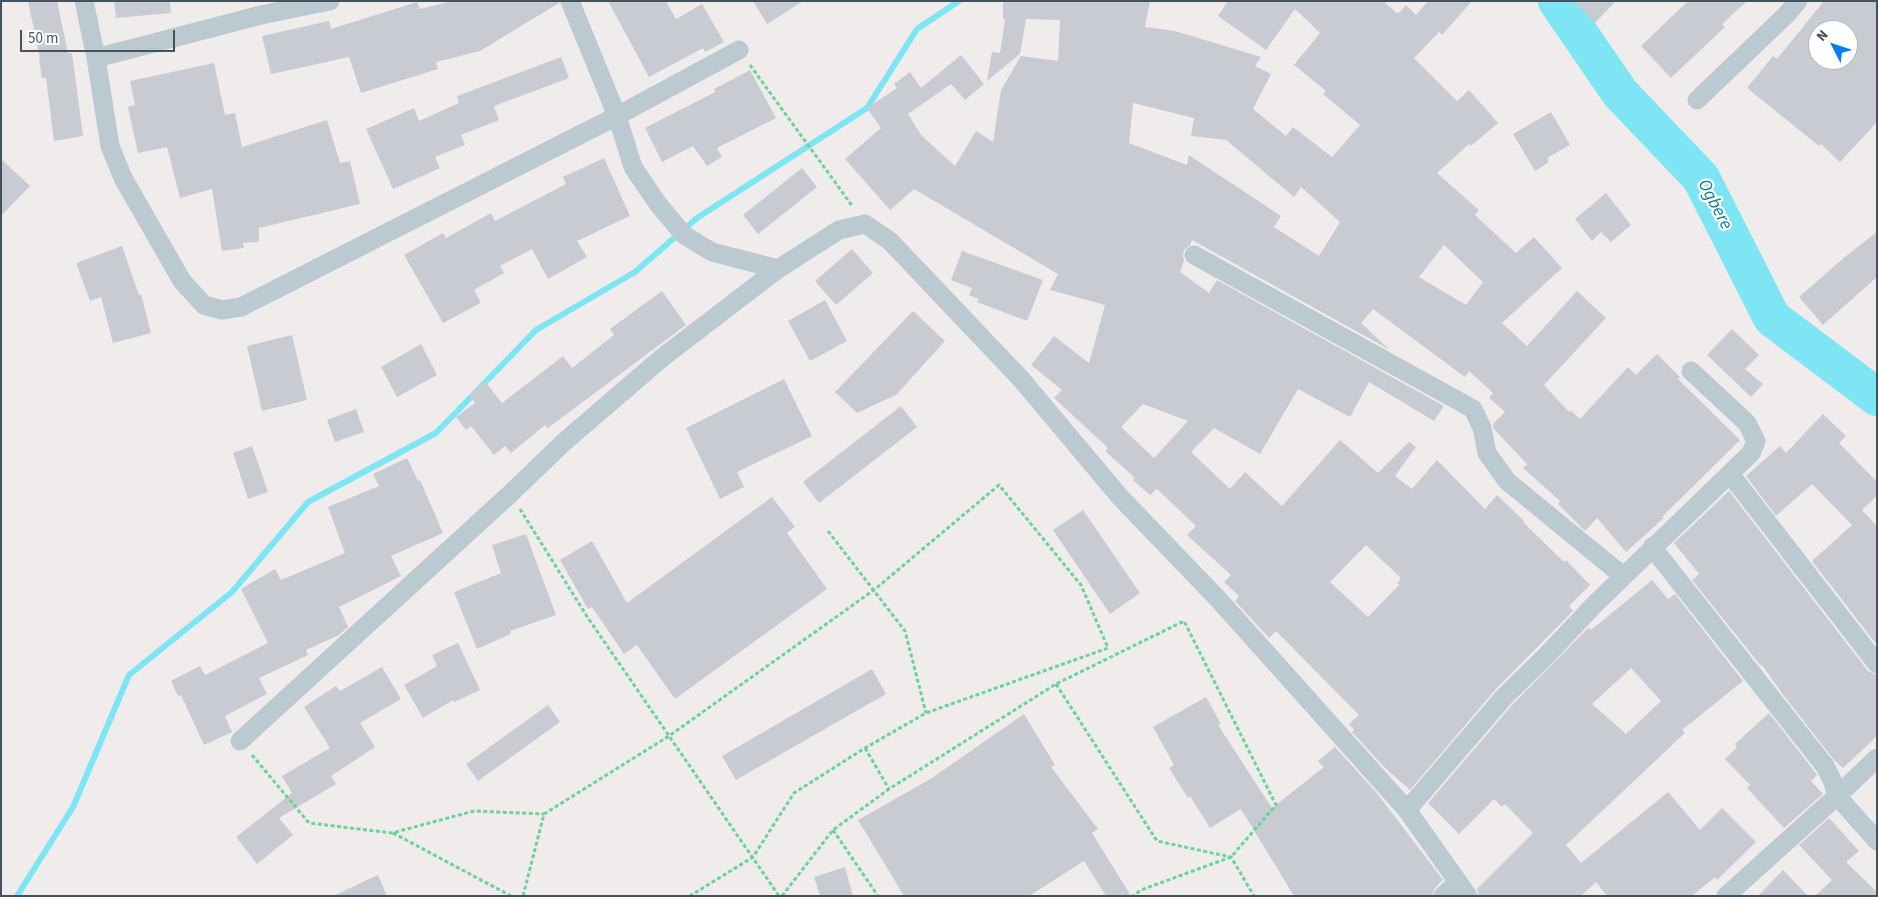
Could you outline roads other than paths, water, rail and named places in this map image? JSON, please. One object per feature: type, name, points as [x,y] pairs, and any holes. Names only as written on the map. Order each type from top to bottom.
[{"type":"street","points":[[84,1],[96,58],[110,146],[123,178],[182,281],[204,305],[222,310],[241,307],[617,116],[739,50]]},
{"type":"street","points":[[96,58],[261,15],[330,1]]},
{"type":"street","points":[[570,1],[617,116],[633,167],[658,204],[680,231],[712,252],[778,269]]},
{"type":"street","points":[[1697,100],[1786,15],[1798,1]]},
{"type":"street","points":[[240,741],[510,494],[564,442],[663,357],[778,269],[839,230],[865,224],[890,241],[1021,379],[1120,497],[1219,600],[1407,810],[1463,889],[1443,896]]},
{"type":"street","points":[[1194,256],[1473,409],[1482,428],[1487,453],[1507,481],[1623,576]]},
{"type":"street","points":[[1407,810],[1504,697],[1652,547],[1751,453],[1756,441],[1747,423],[1691,371]]},
{"type":"street","points":[[1730,474],[1877,664]]},
{"type":"street","points":[[1652,547],[1825,766],[1837,796],[1877,841]]},
{"type":"street","points":[[1726,896],[1877,758]]},
{"type":"waterway","points":[[17,896],[73,807],[129,675],[232,592],[308,502],[436,433],[536,330],[635,272],[697,218],[867,108],[917,29],[959,1]]},
{"type":"waterway","name":"Ogbere","points":[[1557,1],[1620,93],[1701,178],[1772,318],[1877,397]]}]
